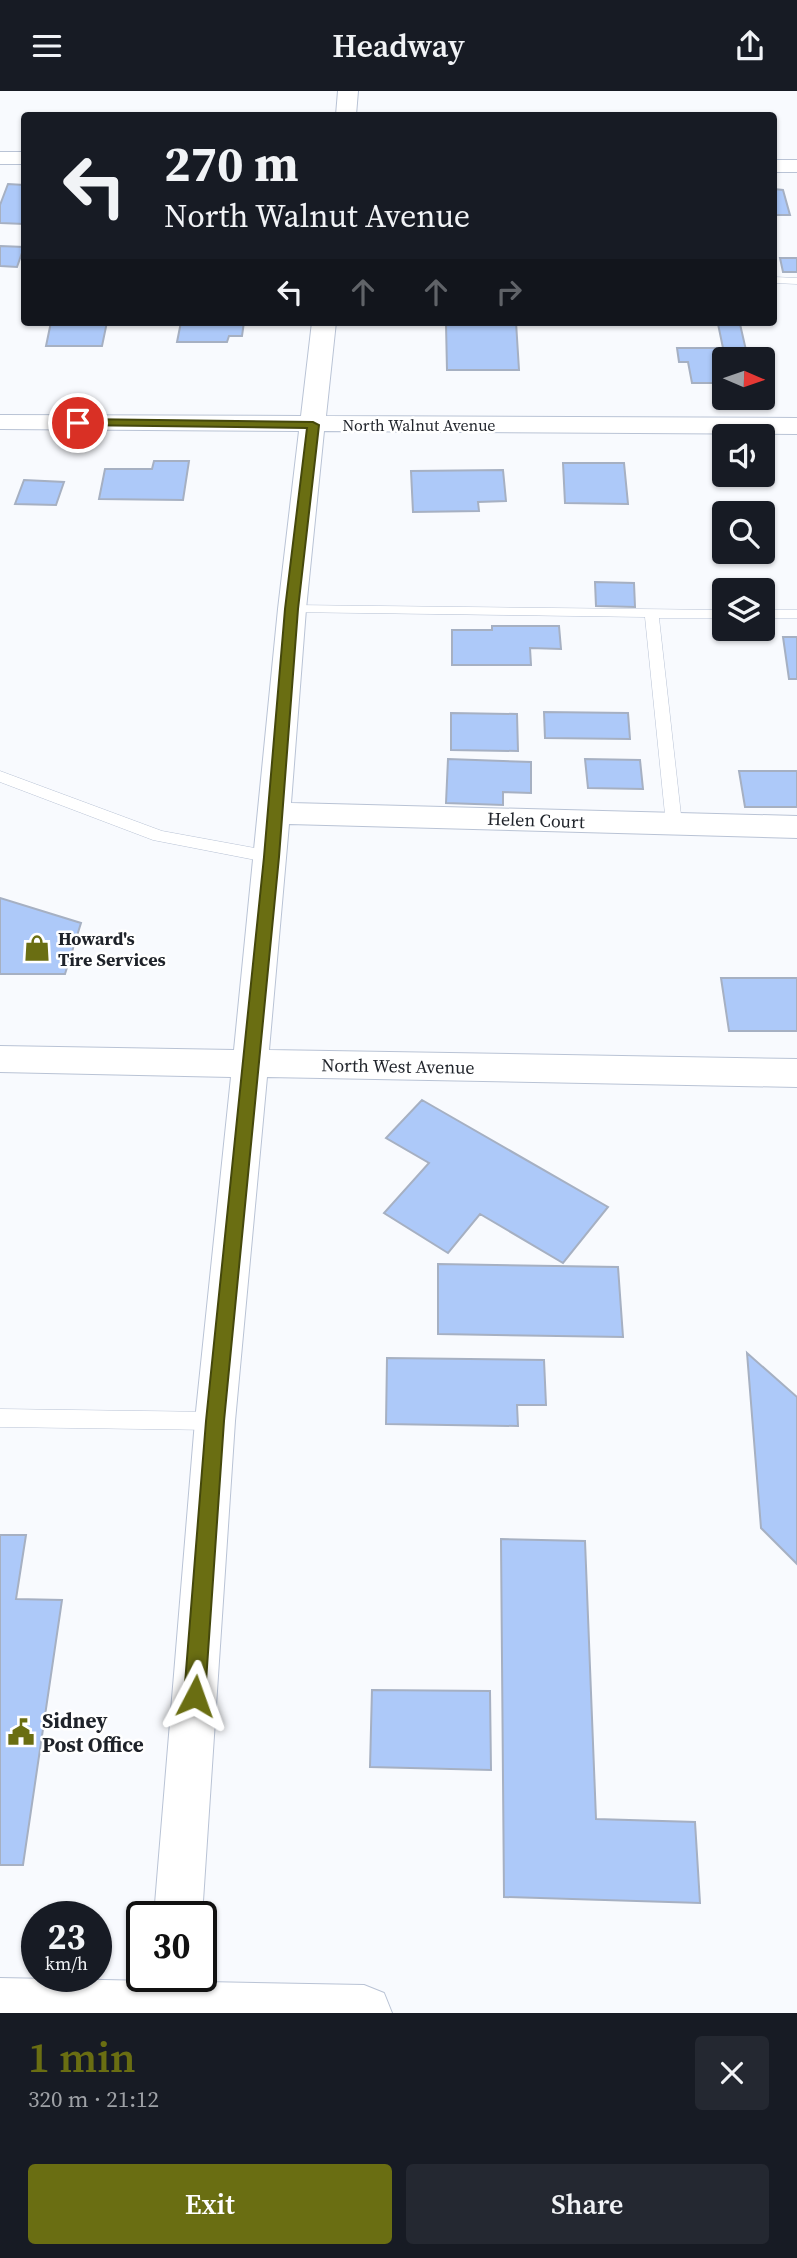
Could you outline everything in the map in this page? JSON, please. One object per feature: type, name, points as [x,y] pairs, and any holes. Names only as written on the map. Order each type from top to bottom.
[{"type":"main road","points":[[0,2007],[173,1993],[364,2013]]},
{"type":"street","points":[[346,112],[348,91]]},
{"type":"street","points":[[0,158],[21,158]]},
{"type":"street","points":[[777,166],[797,166]]},
{"type":"street","points":[[179,1901],[215,1421],[271,857],[292,609],[324,326]]},
{"type":"street","name":"North Walnut Avenue","points":[[0,422],[797,426]]},
{"type":"street","name":"Helen Court","points":[[274,813],[797,827]]},
{"type":"street","name":"North West Avenue","points":[[0,1059],[797,1073]]},
{"type":"lane","points":[[777,281],[797,281]]},
{"type":"lane","points":[[292,609],[712,614]]},
{"type":"lane","points":[[652,614],[674,824]]},
{"type":"lane","points":[[775,614],[797,614]]},
{"type":"lane","points":[[0,776],[159,836],[271,857]]},
{"type":"lane","points":[[0,1417],[215,1421]]},
{"type":"building","points":[[8,184],[21,185],[21,224],[0,223],[0,205]]},
{"type":"building","points":[[777,189],[783,190],[790,215],[777,215]]},
{"type":"building","points":[[0,246],[21,247],[17,267],[0,266]]},
{"type":"building","points":[[780,258],[797,258],[797,272],[783,272]]},
{"type":"building","points":[[50,326],[106,326],[102,346],[46,346]]},
{"type":"building","points":[[180,326],[243,326],[242,336],[229,336],[227,342],[177,342]]},
{"type":"building","points":[[446,326],[516,326],[519,370],[447,370]]},
{"type":"building","points":[[718,326],[740,326],[745,347],[723,347]]},
{"type":"building","points":[[677,348],[712,348],[712,383],[692,383],[688,362],[679,362]]},
{"type":"building","points":[[154,461],[189,461],[183,500],[99,499],[105,469],[152,469]]},
{"type":"building","points":[[563,463],[624,463],[628,504],[565,503]]},
{"type":"building","points":[[503,470],[506,501],[478,502],[479,511],[413,512],[411,471]]},
{"type":"building","points":[[24,480],[64,482],[56,505],[15,504]]},
{"type":"building","points":[[595,582],[634,583],[635,607],[596,606]]},
{"type":"building","points":[[492,626],[559,626],[561,649],[530,648],[531,665],[452,665],[452,630],[492,630]]},
{"type":"building","points":[[783,637],[797,637],[797,679],[789,679]]},
{"type":"building","points":[[544,712],[628,713],[630,739],[545,738]]},
{"type":"building","points":[[451,713],[517,714],[518,751],[451,750]]},
{"type":"building","points":[[448,759],[531,762],[531,793],[503,792],[503,805],[446,803]]},
{"type":"building","points":[[585,759],[640,760],[643,789],[588,788]]},
{"type":"building","points":[[739,771],[797,771],[797,807],[745,807]]},
{"type":"building","name":"Howard's Tire Services","points":[[0,898],[81,923],[65,974],[0,974]]},
{"type":"building","points":[[721,978],[797,978],[797,1031],[729,1031]]},
{"type":"building","points":[[422,1100],[608,1207],[563,1263],[480,1214],[448,1253],[384,1213],[429,1163],[386,1138]]},
{"type":"building","points":[[438,1264],[618,1267],[623,1337],[438,1334]]},
{"type":"building","points":[[747,1353],[797,1397],[797,1564],[761,1528]]},
{"type":"building","points":[[387,1358],[544,1360],[546,1405],[517,1405],[518,1426],[386,1424]]},
{"type":"building","name":"Sidney Post Office","points":[[0,1535],[26,1535],[16,1599],[62,1600],[23,1865],[0,1865]]},
{"type":"building","points":[[501,1539],[585,1541],[596,1819],[695,1822],[700,1903],[504,1897]]},
{"type":"building","points":[[372,1690],[490,1691],[491,1770],[370,1767]]},
{"type":"place","name":"Howard's Tire Services","points":[[37,948]]},
{"type":"place","name":"Sidney Post Office","points":[[21,1732]]},
{"type":"route","points":[[78,423],[313,425],[292,609],[271,857],[215,1421],[195,1696]]}]
